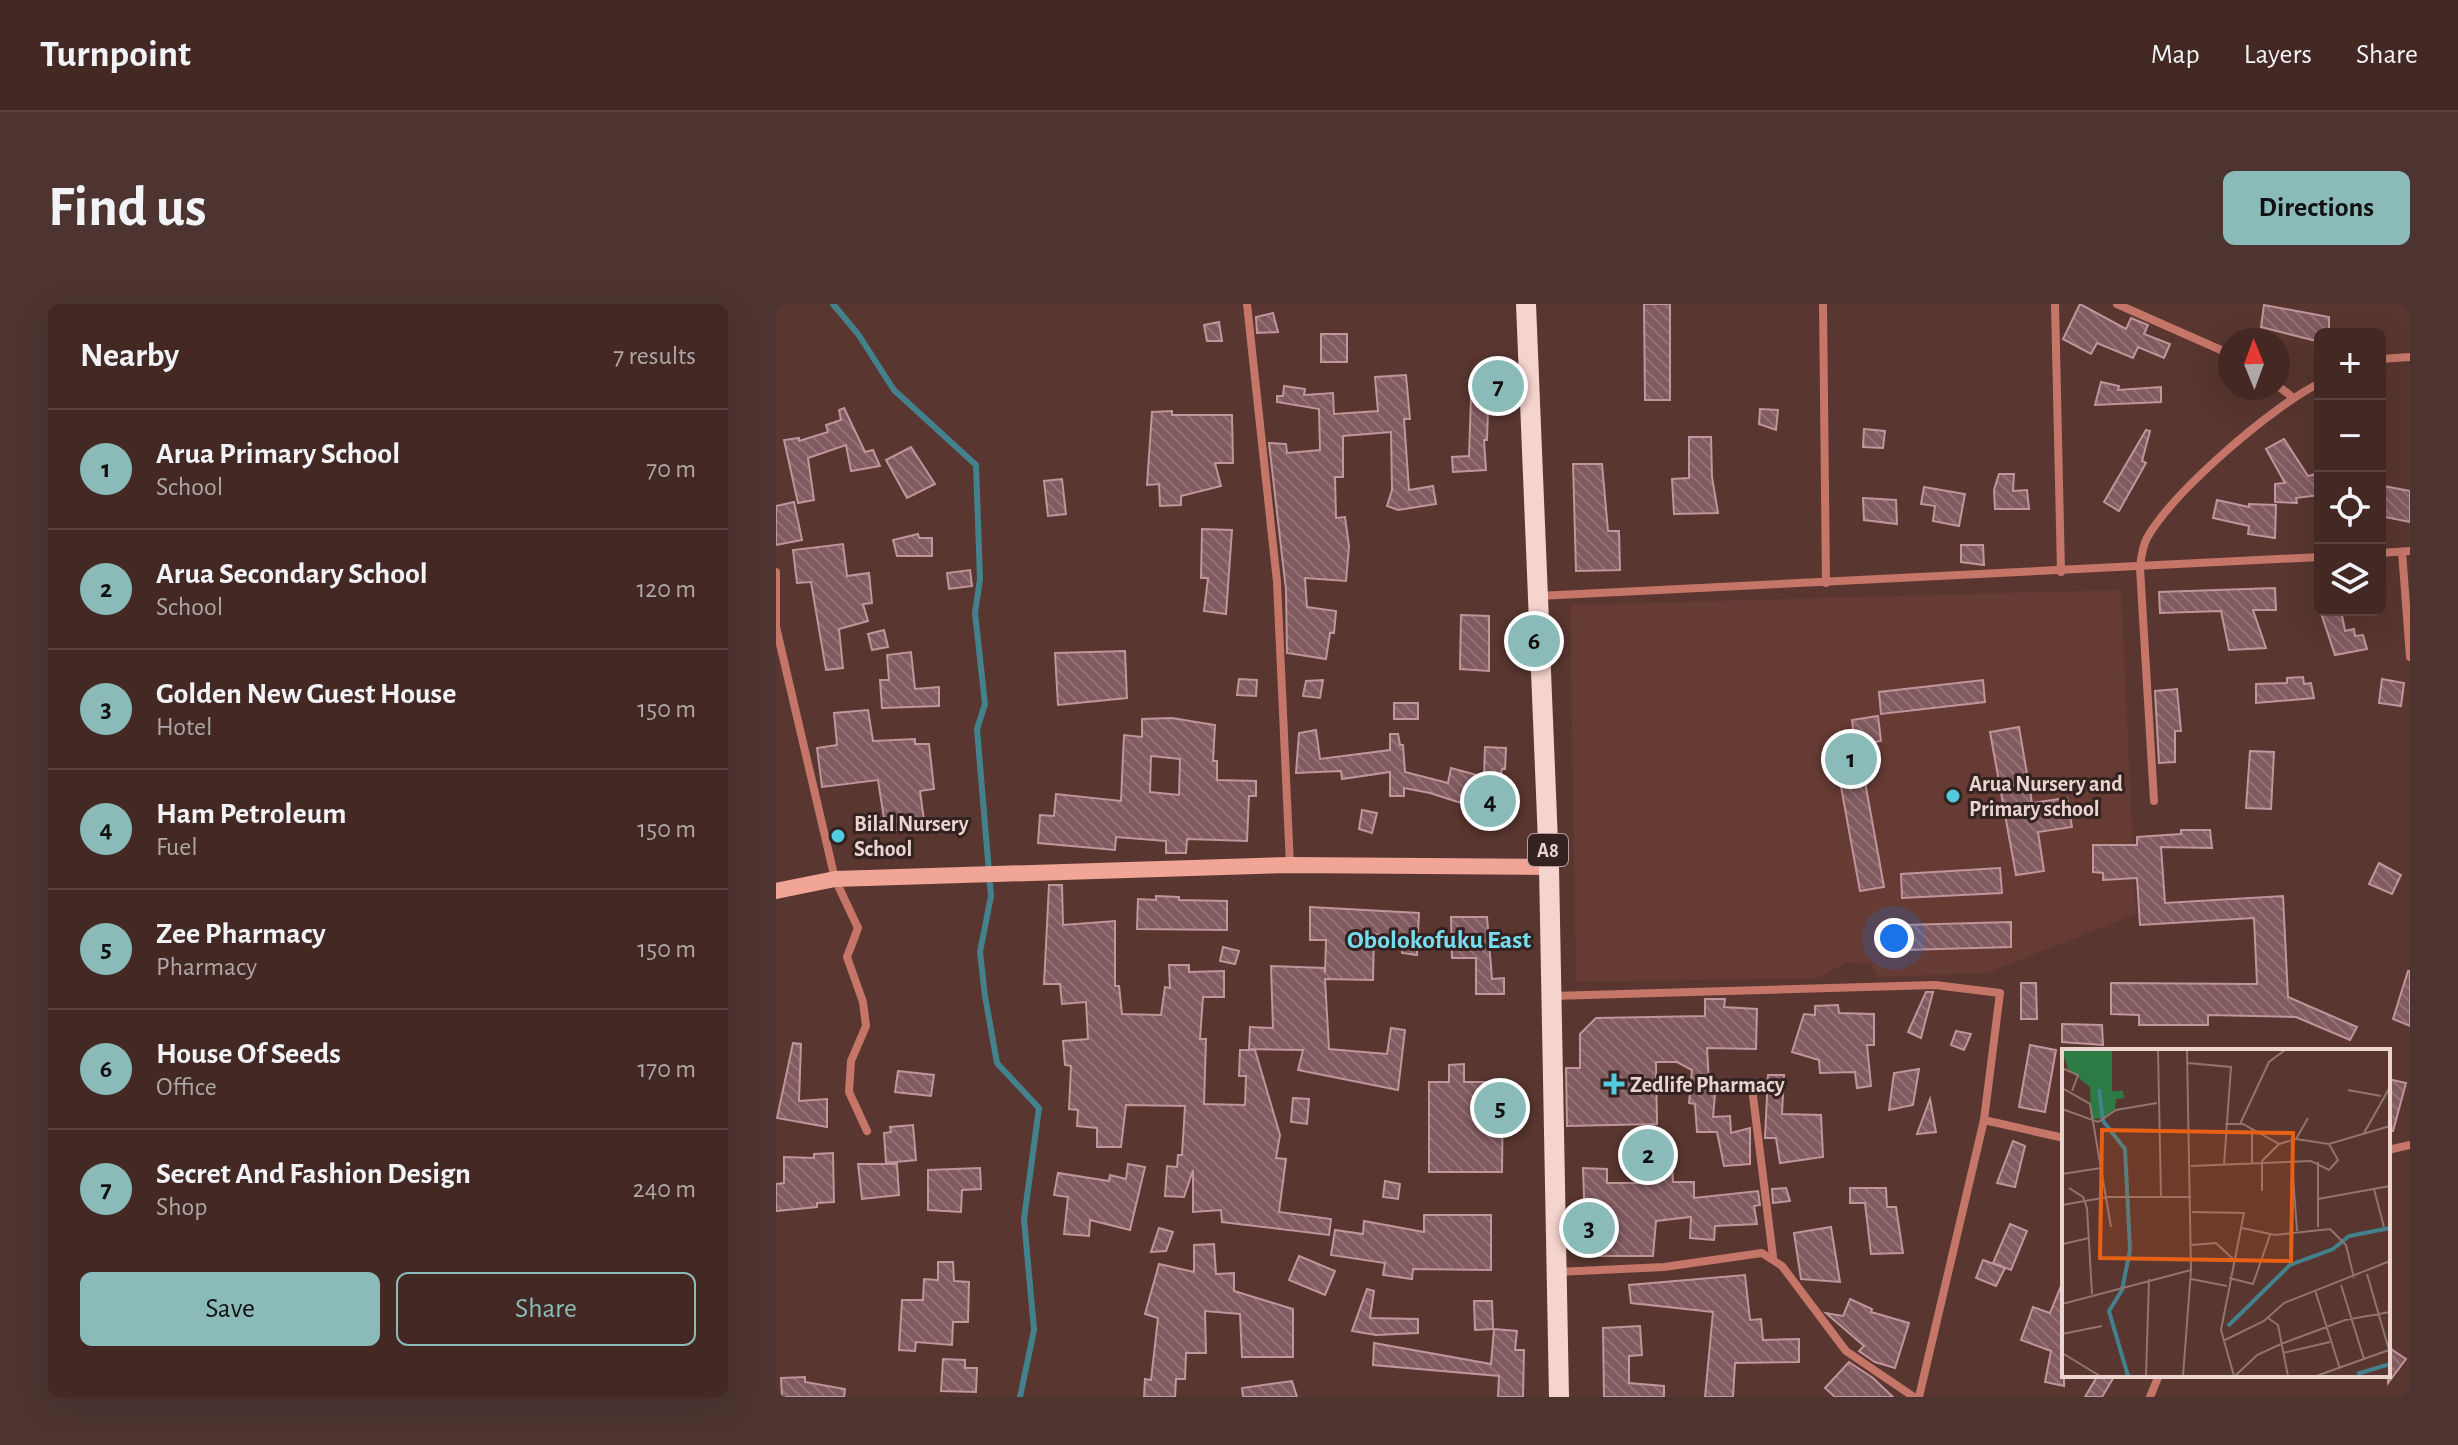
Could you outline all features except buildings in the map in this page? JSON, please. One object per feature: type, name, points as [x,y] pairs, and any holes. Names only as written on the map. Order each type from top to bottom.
[{"type":"main road","name":"A8","points":[[1526,304],[1549,867],[1559,1397]]},
{"type":"street","points":[[1247,304],[1277,582],[1290,865]]},
{"type":"street","points":[[1823,304],[1826,583]]},
{"type":"street","points":[[2055,304],[2061,572]]},
{"type":"street","points":[[2117,304],[2218,349]]},
{"type":"street","points":[[2386,359],[2410,357]]},
{"type":"street","points":[[2154,801],[2140,568],[2144,542],[2207,469],[2291,396],[2314,386]]},
{"type":"street","points":[[2386,553],[2406,551],[2410,657]]},
{"type":"street","points":[[1538,596],[2314,557]]},
{"type":"street","points":[[776,572],[776,627],[835,879],[858,928],[847,957],[863,1002],[866,1026],[847,1075],[854,1110],[867,1131]]},
{"type":"street","points":[[776,891],[835,879],[1290,865],[1549,867]]},
{"type":"street","points":[[1552,996],[1935,985],[2000,993],[1984,1120],[1917,1397],[1846,1351],[1773,1257],[1753,1096]]},
{"type":"street","points":[[1984,1120],[2062,1138]]},
{"type":"street","points":[[2390,1150],[2410,1145]]},
{"type":"street","points":[[1556,1272],[1664,1267],[1762,1253],[1773,1257]]},
{"type":"street","points":[[2150,1397],[2158,1377]]},
{"type":"shaded area","points":[[2121,590],[2136,914],[1987,973],[1878,977],[1870,964],[1846,962],[1819,978],[1576,982],[1570,605]]},
{"type":"waterway","points":[[833,304],[858,334],[894,390],[976,465],[980,579],[975,613],[985,704],[977,729],[991,896],[980,952],[997,1063],[1039,1108],[1024,1219],[1034,1330],[1020,1397]]},
{"type":"place","name":"Secret And Fashion Design","points":[[1498,386]]},
{"type":"place","name":"House Of Seeds","points":[[1534,641]]},
{"type":"place","name":"Arua Primary School","points":[[1851,759]]},
{"type":"place","name":"Arua Nursery and Primary school","points":[[1953,796]]},
{"type":"place","name":"Ham Petroleum","points":[[1490,801]]},
{"type":"place","name":"Bilal Nursery School","points":[[838,836]]},
{"type":"place","name":"Zedlife Pharmacy","points":[[1614,1084]]},
{"type":"place","name":"Zee Pharmacy","points":[[1500,1108]]},
{"type":"place","name":"Arua Secondary School","points":[[1648,1155]]},
{"type":"place","name":"Golden New Guest House","points":[[1589,1228]]},
{"type":"district","name":"Obolokofuku East","points":[[1439,939]]}]
